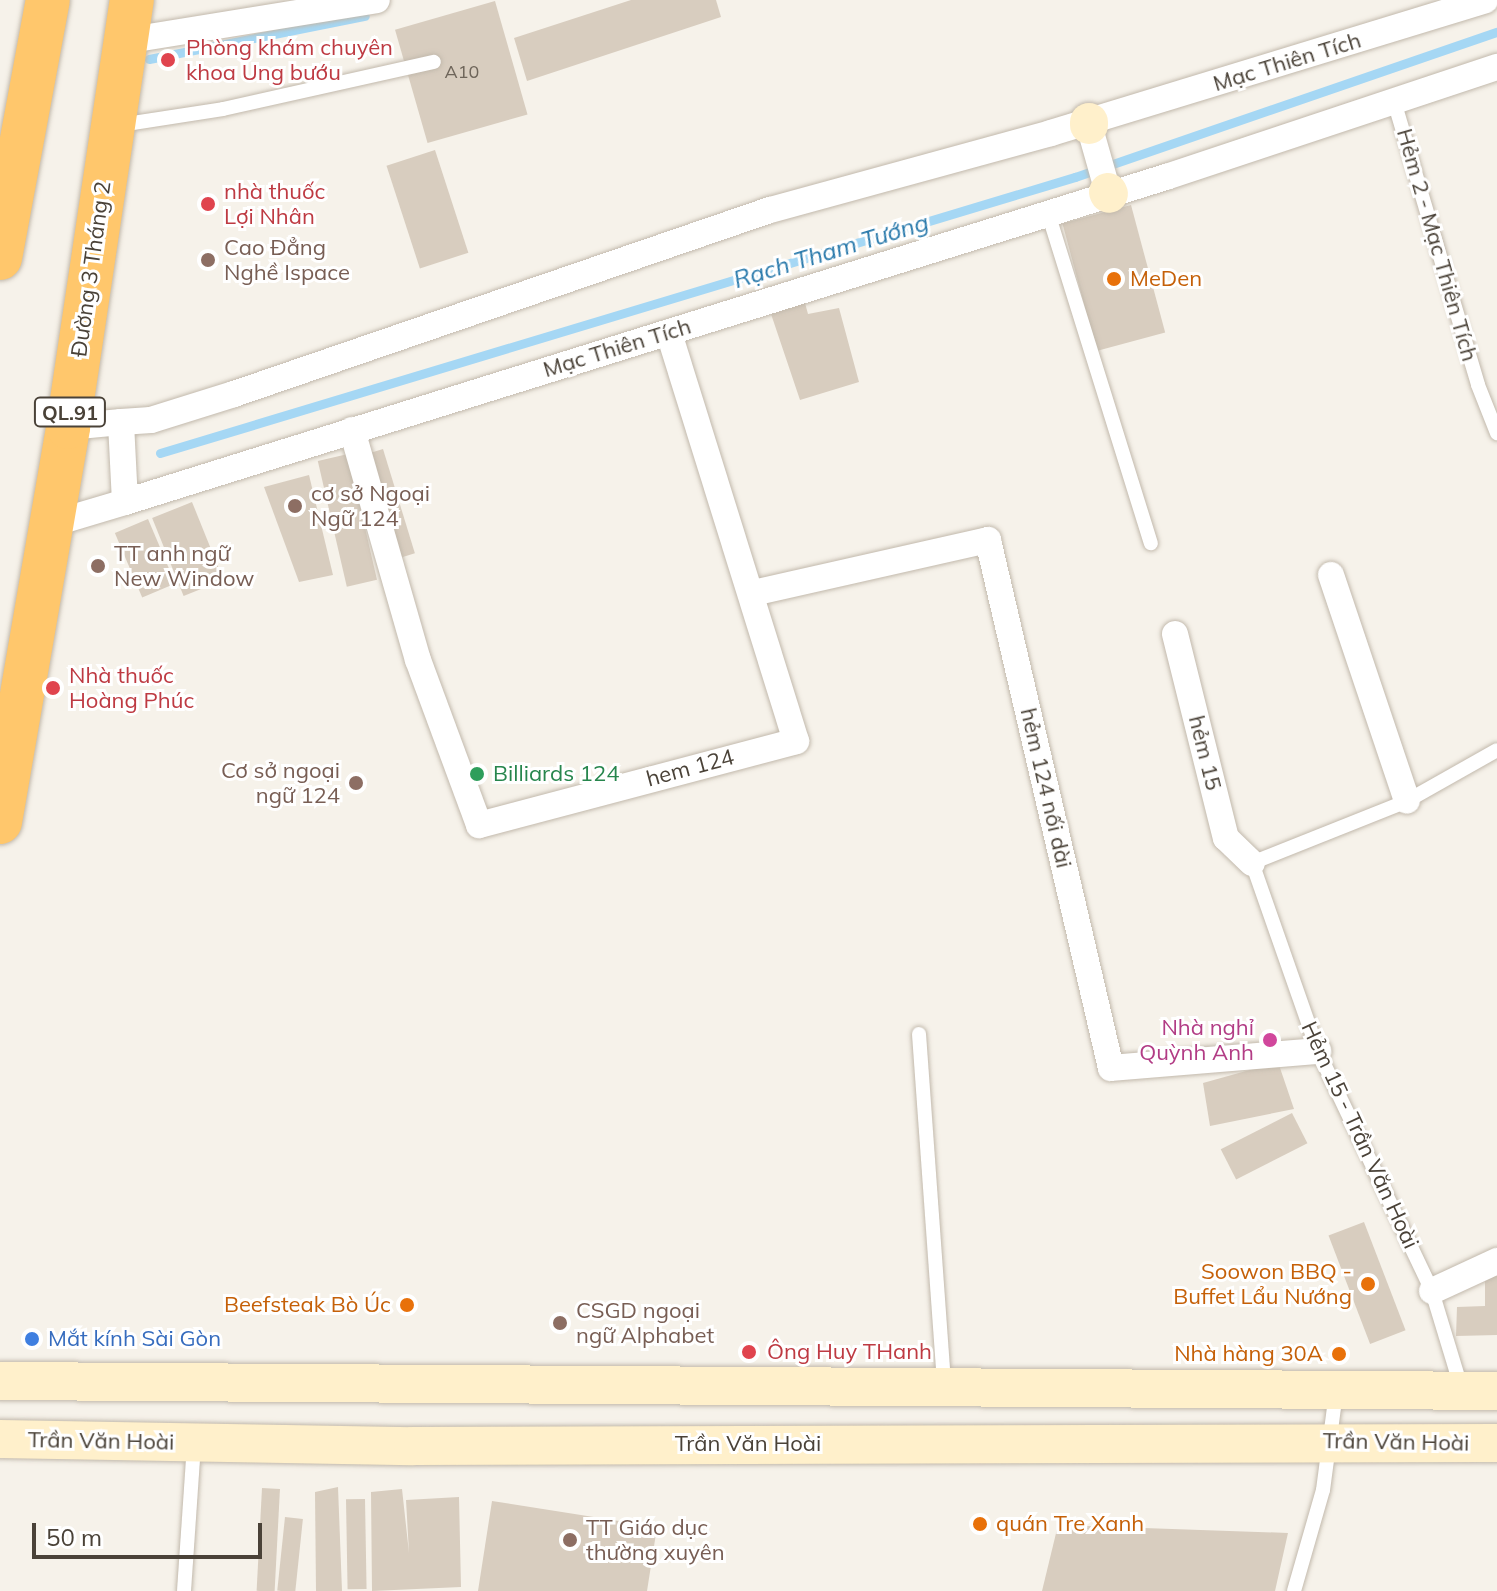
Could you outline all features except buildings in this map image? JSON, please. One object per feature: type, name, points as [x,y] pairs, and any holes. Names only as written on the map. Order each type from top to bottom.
[{"type":"highway","points":[[0,258],[48,0]]},
{"type":"highway","name":"Đường 3 Tháng 2","points":[[0,822],[48,525],[68,427],[128,21]]},
{"type":"main road","points":[[0,1381],[1479,1391]]},
{"type":"main road","points":[[413,1446],[414,1385]]},
{"type":"main road","name":"Trần Văn Hoài","points":[[0,1439],[413,1446],[1333,1441],[1497,1443]]},
{"type":"street","points":[[128,21],[377,0]]},
{"type":"street","name":"Mạc Thiên Tích","points":[[68,427],[151,420],[770,210],[1089,124],[1485,0]]},
{"type":"street","name":"Mạc Thiên Tích","points":[[48,525],[1048,213],[1497,67]]},
{"type":"street","points":[[1089,124],[1108,193]]},
{"type":"street","name":"hem 124","points":[[352,430],[418,660],[479,825],[796,741],[753,593],[669,332]]},
{"type":"street","points":[[121,422],[125,502]]},
{"type":"street","name":"hẻm 124 nối dài","points":[[753,593],[988,540],[1111,1068],[1318,1051]]},
{"type":"street","points":[[1331,575],[1407,801]]},
{"type":"street","name":"hẻm 15","points":[[1175,634],[1226,838],[1252,863]]},
{"type":"street","points":[[1432,1291],[1497,1261]]},
{"type":"lane","points":[[112,126],[223,109],[434,62]]},
{"type":"lane","name":"Hẻm 2 - Mạc Thiên Tích","points":[[1394,101],[1497,433]]},
{"type":"lane","points":[[1048,213],[1151,543]]},
{"type":"lane","points":[[1252,863],[1407,801],[1497,750]]},
{"type":"lane","name":"Hẻm 15 - Trần Văn Hoài","points":[[1252,863],[1318,1051],[1479,1391]]},
{"type":"lane","points":[[919,1034],[945,1389]]},
{"type":"lane","points":[[1294,1591],[1333,1441],[1336,1392]]},
{"type":"lane","points":[[184,1591],[194,1442]]},
{"type":"waterway","points":[[149,59],[365,16]]},
{"type":"waterway","name":"Rạch Tham Tướng","points":[[160,453],[1075,177],[1497,32]]},
{"type":"place","name":"Phòng khám chuyên khoa Ung bướu","points":[[168,60]]},
{"type":"place","name":"nhà thuốc Lợi Nhân","points":[[208,204]]},
{"type":"place","name":"Cao Đẳng Nghề Ispace","points":[[208,260]]},
{"type":"place","name":"MeDen","points":[[1114,279]]},
{"type":"place","name":"cơ sở Ngoại Ngữ 124","points":[[295,506]]},
{"type":"place","name":"TT anh ngữ New Window","points":[[98,566]]},
{"type":"place","name":"Nhà thuốc Hoàng Phúc","points":[[53,688]]},
{"type":"place","name":"Billiards 124","points":[[477,774]]},
{"type":"place","name":"Cơ sở ngoại ngữ 124","points":[[356,783]]},
{"type":"place","name":"Nhà nghỉ Quỳnh Anh","points":[[1270,1040]]},
{"type":"place","name":"Soowon BBQ - Buffet Lẩu Nướng","points":[[1368,1284]]},
{"type":"place","name":"Beefsteak Bò Úc","points":[[407,1305]]},
{"type":"place","name":"CSGD ngoại ngữ Alphabet","points":[[560,1323]]},
{"type":"place","name":"Mắt kính Sài Gòn","points":[[32,1339]]},
{"type":"place","name":"Ông Huy THanh","points":[[749,1352]]},
{"type":"place","name":"Nhà hàng 30A","points":[[1339,1354]]},
{"type":"place","name":"quán Tre Xanh","points":[[980,1524]]},
{"type":"place","name":"TT Giáo dục thường xuyên","points":[[570,1540]]}]
